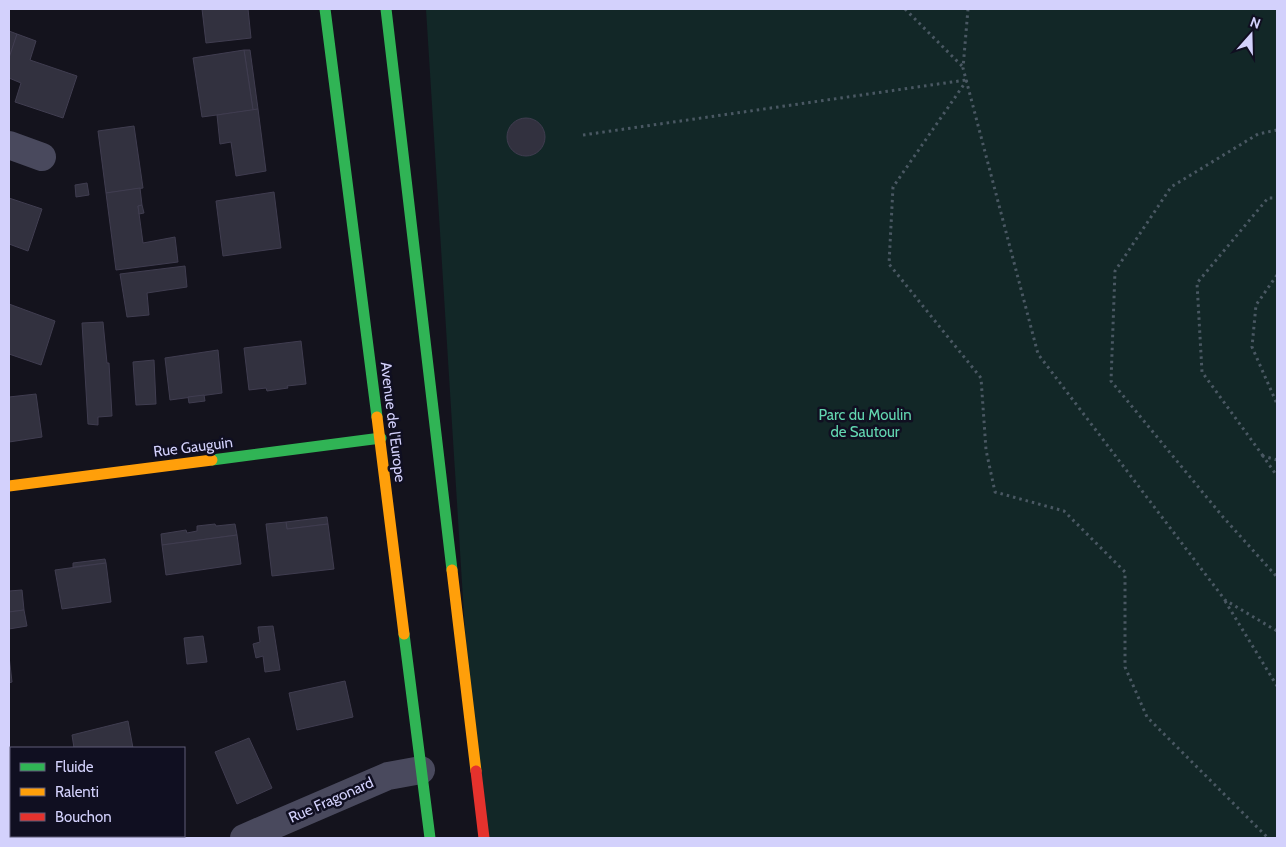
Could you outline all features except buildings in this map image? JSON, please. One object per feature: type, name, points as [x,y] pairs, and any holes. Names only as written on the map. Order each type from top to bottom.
[{"type":"main road","name":"Avenue de l'Europe","points":[[325,9],[381,438],[430,838]]},
{"type":"main road","points":[[386,9],[484,838]]},
{"type":"main road","name":"Rue Gauguin","points":[[9,486],[381,438]]},
{"type":"street","points":[[9,145],[42,157]]},
{"type":"street","name":"Rue Fragonard","points":[[244,838],[388,776],[421,770]]},
{"type":"path","points":[[905,9],[963,68]]},
{"type":"path","points":[[968,9],[963,68],[1038,354],[1225,600],[1277,686]]},
{"type":"path","points":[[583,135],[967,80]]},
{"type":"path","points":[[967,80],[893,186],[888,264],[981,378],[986,450],[995,492],[1064,511],[1125,572],[1125,667],[1147,717],[1268,838]]},
{"type":"path","points":[[1277,130],[1258,134],[1171,187],[1115,271],[1111,381],[1223,517],[1277,577]]},
{"type":"path","points":[[1277,198],[1268,198],[1197,283],[1202,372],[1277,476]]},
{"type":"path","points":[[1277,275],[1256,305],[1252,347],[1277,404]]},
{"type":"path","points":[[1263,456],[1277,460]]},
{"type":"path","points":[[1225,600],[1277,631]]},
{"type":"green space","name":"Parc du Moulin de Sautour","points":[[426,9],[1277,9],[1277,838],[478,838]]},
{"type":"traffic: fast","points":[[325,9],[377,417]]},
{"type":"traffic: fast","points":[[386,9],[452,570]]},
{"type":"traffic: fast","points":[[212,460],[381,438]]},
{"type":"traffic: fast","points":[[404,634],[430,838]]},
{"type":"traffic: slow","points":[[377,417],[404,634]]},
{"type":"traffic: slow","points":[[9,486],[212,460]]},
{"type":"traffic: slow","points":[[452,570],[476,771]]},
{"type":"traffic: jam","points":[[476,771],[484,838]]}]
